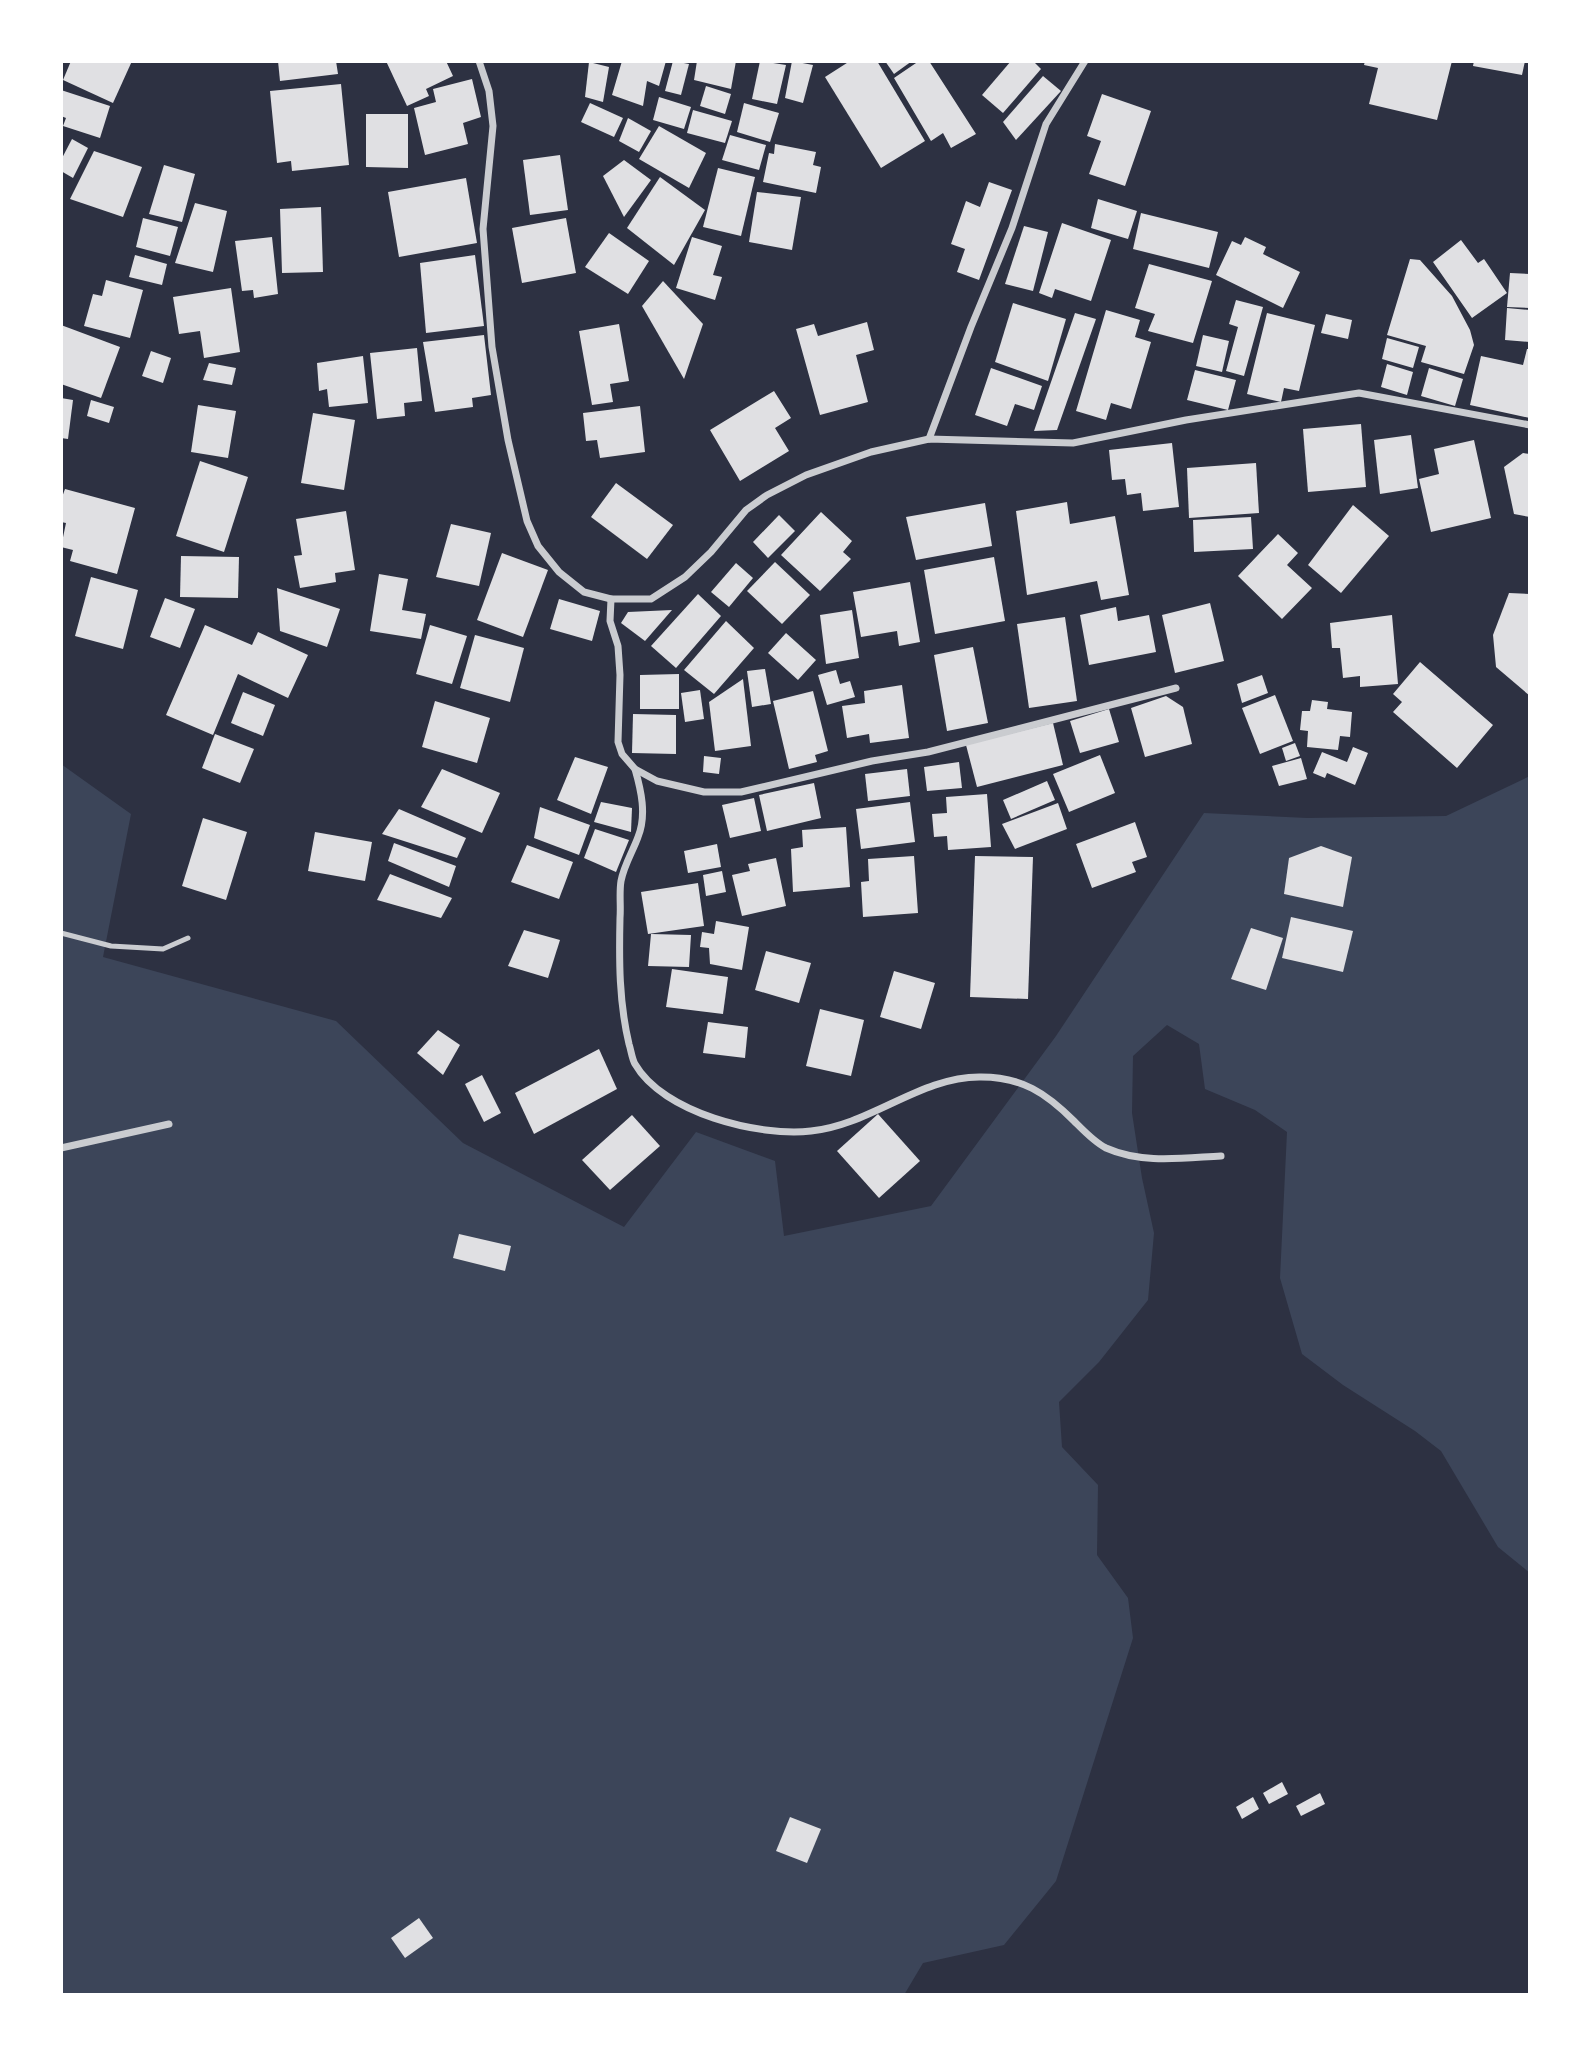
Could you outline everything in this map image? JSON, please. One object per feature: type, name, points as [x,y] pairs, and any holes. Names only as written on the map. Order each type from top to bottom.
[{"type":"street","points":[[479,61],[489,91],[493,126],[483,229],[492,347],[508,440],[527,521],[538,546],[559,572],[584,592],[611,599],[651,599],[685,577],[711,552],[746,510],[768,495],[806,475],[871,452],[929,439],[1073,443],[1186,420],[1359,393],[1530,425]]},
{"type":"street","points":[[929,439],[1012,228],[1046,124],[1085,61]]},
{"type":"street","points":[[611,599],[610,621],[618,646],[618,742],[622,754],[635,769],[657,781],[704,792],[741,792],[862,763],[928,752],[1176,688]]},
{"type":"street","points":[[635,769],[642,791],[642,818],[640,834],[621,881],[618,962],[625,1025],[634,1064],[653,1086],[681,1105],[730,1123],[788,1132],[812,1131],[834,1126],[950,1079],[1005,1079],[1034,1087],[1103,1147],[1125,1155],[1155,1159],[1221,1156]]},
{"type":"street","points":[[61,1148],[169,1124]]},
{"type":"lane","points":[[61,933],[111,946],[163,949],[188,938]]},
{"type":"shaded area","points":[[61,764],[131,814],[103,957],[336,1021],[463,1143],[624,1227],[696,1132],[775,1161],[784,1236],[931,1206],[1056,1036],[1204,813],[1307,818],[1446,816],[1530,776],[1530,1573],[1498,1547],[1441,1451],[1302,1354],[1280,1278],[1287,1132],[1255,1110],[1205,1089],[1199,1044],[1167,1025],[1133,1056],[1132,1113],[1154,1233],[1148,1300],[1099,1362],[1059,1402],[1062,1447],[1098,1485],[1097,1555],[1128,1598],[1133,1638],[1056,1881],[1004,1945],[923,1963],[904,1995],[61,1995]]},
{"type":"building","points":[[71,61],[132,61],[113,103],[63,80]]},
{"type":"building","points":[[278,61],[336,61],[338,74],[280,81]]},
{"type":"building","points":[[386,61],[446,61],[453,76],[426,89],[429,96],[407,106]]},
{"type":"building","points":[[622,61],[666,61],[659,86],[647,81],[643,106],[612,95]]},
{"type":"building","points":[[673,61],[689,64],[681,95],[665,91]]},
{"type":"building","points":[[697,61],[736,61],[731,89],[694,80]]},
{"type":"building","points":[[760,61],[786,65],[777,104],[752,99]]},
{"type":"building","points":[[792,61],[813,65],[803,103],[785,98]]},
{"type":"building","points":[[850,61],[877,61],[925,141],[881,168],[825,77]]},
{"type":"building","points":[[885,61],[912,61],[894,74]]},
{"type":"building","points":[[919,61],[929,61],[976,134],[951,148],[943,133],[931,141],[894,78]]},
{"type":"building","points":[[1011,61],[1033,61],[1041,69],[1003,113],[982,95]]},
{"type":"building","points":[[1365,61],[1452,61],[1437,120],[1369,104],[1378,68],[1364,65]]},
{"type":"building","points":[[1474,61],[1525,61],[1522,75],[1473,66]]},
{"type":"building","points":[[589,62],[609,67],[603,102],[585,97]]},
{"type":"building","points":[[1043,76],[1061,91],[1016,140],[1003,122]]},
{"type":"building","points":[[472,79],[481,117],[463,123],[468,144],[425,155],[414,108],[436,102],[433,89]]},
{"type":"building","points":[[341,84],[349,165],[292,171],[291,161],[277,163],[270,91]]},
{"type":"building","points":[[706,86],[731,94],[725,114],[700,106]]},
{"type":"building","points":[[61,90],[110,106],[100,138],[63,126],[66,118],[61,116]]},
{"type":"building","points":[[1102,94],[1151,111],[1125,186],[1089,174],[1101,141],[1087,136]]},
{"type":"building","points":[[659,97],[691,107],[684,129],[653,120]]},
{"type":"building","points":[[590,103],[623,118],[614,137],[581,122]]},
{"type":"building","points":[[744,103],[779,113],[770,142],[737,132]]},
{"type":"building","points":[[693,110],[732,121],[725,143],[687,133]]},
{"type":"building","points":[[366,114],[408,114],[408,168],[366,167]]},
{"type":"building","points":[[628,118],[651,131],[639,152],[619,141]]},
{"type":"building","points":[[659,126],[706,153],[689,188],[639,159]]},
{"type":"building","points":[[730,135],[766,145],[759,170],[722,160]]},
{"type":"building","points":[[72,139],[88,148],[73,178],[61,171],[61,160]]},
{"type":"building","points":[[775,144],[816,152],[813,165],[821,167],[816,193],[763,182],[769,153],[774,154]]},
{"type":"building","points":[[94,151],[142,167],[123,217],[70,199]]},
{"type":"building","points":[[560,155],[568,210],[530,215],[523,160]]},
{"type":"building","points":[[624,160],[651,180],[624,217],[603,176]]},
{"type":"building","points":[[164,165],[195,174],[182,222],[149,214]]},
{"type":"building","points":[[718,168],[755,177],[741,236],[703,227]]},
{"type":"building","points":[[660,177],[705,210],[674,265],[627,228]]},
{"type":"building","points":[[466,178],[477,243],[399,257],[388,192]]},
{"type":"building","points":[[989,182],[1012,190],[979,280],[957,272],[965,249],[951,244],[966,201],[980,207]]},
{"type":"building","points":[[757,192],[801,197],[792,250],[749,242]]},
{"type":"building","points":[[1098,199],[1137,211],[1128,239],[1091,228]]},
{"type":"building","points":[[195,203],[227,211],[213,272],[175,263]]},
{"type":"building","points":[[321,207],[323,272],[282,273],[280,209]]},
{"type":"building","points":[[1141,213],[1218,232],[1209,268],[1133,249]]},
{"type":"building","points":[[143,218],[178,227],[170,256],[136,247]]},
{"type":"building","points":[[566,218],[576,273],[522,283],[512,228]]},
{"type":"building","points":[[1062,223],[1111,240],[1091,301],[1055,289],[1052,298],[1039,293]]},
{"type":"building","points":[[1024,226],[1048,232],[1033,291],[1005,284]]},
{"type":"building","points":[[609,233],[649,261],[628,294],[585,267]]},
{"type":"building","points":[[272,237],[278,294],[254,298],[253,290],[242,291],[235,241]]},
{"type":"building","points":[[692,237],[722,246],[713,275],[722,277],[715,300],[676,288]]},
{"type":"building","points":[[1245,237],[1266,247],[1263,254],[1300,272],[1283,308],[1216,275],[1232,241],[1241,245]]},
{"type":"building","points":[[1461,240],[1478,263],[1484,259],[1507,293],[1472,318],[1433,262]]},
{"type":"building","points":[[135,255],[167,264],[162,285],[129,277]]},
{"type":"building","points":[[475,255],[484,326],[426,333],[420,263]]},
{"type":"building","points":[[1410,259],[1420,260],[1452,296],[1470,330],[1474,345],[1464,374],[1421,362],[1426,346],[1387,335]]},
{"type":"building","points":[[1149,264],[1212,281],[1193,343],[1148,331],[1155,314],[1135,308]]},
{"type":"building","points":[[1510,273],[1530,274],[1530,308],[1507,307]]},
{"type":"building","points":[[106,280],[143,290],[130,338],[84,326],[93,294],[102,296]]},
{"type":"building","points":[[663,281],[703,324],[684,379],[642,306]]},
{"type":"building","points":[[231,288],[240,352],[204,358],[200,331],[179,334],[173,297]]},
{"type":"building","points":[[1236,300],[1263,307],[1244,376],[1226,371],[1238,327],[1229,324]]},
{"type":"building","points":[[1013,303],[1066,319],[1048,381],[995,362]]},
{"type":"building","points":[[1507,308],[1530,310],[1530,342],[1505,340]]},
{"type":"building","points":[[1106,310],[1140,320],[1135,337],[1151,342],[1131,409],[1111,403],[1106,420],[1076,411]]},
{"type":"building","points":[[1075,313],[1096,319],[1057,430],[1034,431]]},
{"type":"building","points":[[1267,313],[1315,325],[1299,391],[1284,388],[1281,402],[1247,394]]},
{"type":"building","points":[[1326,314],[1352,320],[1348,339],[1321,333]]},
{"type":"building","points":[[867,322],[874,350],[856,355],[868,402],[820,415],[796,329],[814,324],[818,336]]},
{"type":"building","points":[[619,324],[629,381],[610,384],[613,402],[592,405],[579,331]]},
{"type":"building","points":[[61,325],[120,347],[101,398],[61,384]]},
{"type":"building","points":[[484,335],[491,395],[472,398],[473,407],[435,412],[423,342]]},
{"type":"building","points":[[1203,335],[1229,341],[1222,372],[1196,366]]},
{"type":"building","points":[[1387,338],[1419,347],[1413,368],[1382,359]]},
{"type":"building","points":[[417,348],[422,401],[404,403],[405,416],[377,419],[370,353]]},
{"type":"building","points":[[1527,349],[1530,349],[1530,418],[1470,405],[1481,356],[1523,365]]},
{"type":"building","points":[[151,351],[171,358],[163,383],[142,376]]},
{"type":"building","points":[[363,356],[368,403],[329,407],[327,389],[319,391],[317,363]]},
{"type":"building","points":[[209,363],[236,368],[232,385],[203,380]]},
{"type":"building","points":[[1387,364],[1413,372],[1407,395],[1381,387]]},
{"type":"building","points":[[991,368],[1042,386],[1034,410],[1015,404],[1007,426],[975,415]]},
{"type":"building","points":[[1429,368],[1463,379],[1455,406],[1421,396]]},
{"type":"building","points":[[1195,370],[1236,380],[1228,410],[1187,400]]},
{"type":"building","points":[[774,391],[791,418],[775,428],[789,451],[740,481],[710,430]]},
{"type":"building","points":[[61,398],[73,400],[68,439],[61,438]]},
{"type":"building","points":[[91,400],[114,407],[109,423],[87,416]]},
{"type":"building","points":[[198,405],[236,411],[228,458],[191,452]]},
{"type":"building","points":[[640,406],[645,452],[600,458],[597,440],[586,441],[583,413]]},
{"type":"building","points":[[313,413],[355,420],[344,490],[301,483]]},
{"type":"building","points":[[1361,424],[1366,487],[1308,492],[1303,429]]},
{"type":"building","points":[[1411,435],[1418,488],[1380,494],[1374,440]]},
{"type":"building","points":[[1474,440],[1491,518],[1431,532],[1419,479],[1439,474],[1434,449]]},
{"type":"building","points":[[1172,443],[1179,507],[1143,511],[1141,493],[1127,495],[1125,479],[1112,480],[1109,450]]},
{"type":"building","points":[[1523,453],[1530,454],[1530,517],[1514,514],[1504,467]]},
{"type":"building","points":[[200,461],[248,477],[224,552],[176,536]]},
{"type":"building","points":[[1256,463],[1259,513],[1189,518],[1187,468]]},
{"type":"building","points":[[616,483],[673,525],[647,559],[591,517]]},
{"type":"building","points":[[65,489],[135,508],[117,574],[70,561],[73,550],[61,547],[66,523],[61,522],[61,500]]},
{"type":"building","points":[[1067,502],[1070,524],[1115,516],[1129,595],[1101,600],[1097,581],[1027,595],[1016,511]]},
{"type":"building","points":[[985,503],[992,546],[916,560],[906,517]]},
{"type":"building","points":[[1353,505],[1389,536],[1341,593],[1308,565]]},
{"type":"building","points":[[346,511],[355,570],[335,573],[336,582],[300,588],[294,556],[302,555],[296,519]]},
{"type":"building","points":[[821,512],[852,541],[843,552],[851,559],[820,591],[781,555]]},
{"type":"building","points":[[779,515],[795,531],[768,558],[753,542]]},
{"type":"building","points":[[1251,517],[1253,549],[1194,552],[1193,520]]},
{"type":"building","points":[[451,524],[491,533],[479,586],[436,577]]},
{"type":"building","points":[[1278,534],[1298,553],[1287,565],[1312,588],[1282,619],[1238,576]]},
{"type":"building","points":[[502,553],[548,570],[523,637],[477,620]]},
{"type":"building","points":[[181,556],[239,557],[238,598],[180,597]]},
{"type":"building","points":[[994,557],[1005,621],[935,634],[924,570]]},
{"type":"building","points":[[775,562],[810,595],[782,624],[747,591]]},
{"type":"building","points":[[736,563],[753,578],[729,607],[711,592]]},
{"type":"building","points":[[379,574],[408,579],[402,610],[426,614],[421,639],[370,631]]},
{"type":"building","points":[[91,577],[138,590],[123,649],[75,636]]},
{"type":"building","points":[[910,582],[920,642],[899,646],[897,631],[861,637],[853,592]]},
{"type":"building","points":[[277,588],[340,609],[327,647],[280,631]]},
{"type":"building","points":[[1509,593],[1530,594],[1530,696],[1496,667],[1493,635]]},
{"type":"building","points":[[698,594],[721,616],[676,668],[651,646]]},
{"type":"building","points":[[165,598],[195,609],[180,648],[150,637]]},
{"type":"building","points":[[559,599],[600,611],[592,641],[550,629]]},
{"type":"building","points":[[1210,603],[1224,661],[1175,673],[1162,615]]},
{"type":"building","points":[[1116,607],[1118,621],[1149,615],[1156,652],[1089,665],[1080,615]]},
{"type":"building","points":[[672,610],[645,641],[621,623],[628,612]]},
{"type":"building","points":[[852,610],[859,658],[826,664],[820,615]]},
{"type":"building","points":[[1392,615],[1398,684],[1360,687],[1360,676],[1343,678],[1340,648],[1332,648],[1330,623]]},
{"type":"building","points":[[1065,617],[1077,701],[1029,708],[1017,624]]},
{"type":"building","points":[[726,621],[754,648],[714,694],[684,670]]},
{"type":"building","points":[[205,625],[252,645],[258,632],[308,655],[288,698],[238,674],[213,735],[166,715]]},
{"type":"building","points":[[430,625],[467,636],[452,684],[416,674]]},
{"type":"building","points":[[786,633],[816,660],[798,680],[768,653]]},
{"type":"building","points":[[475,635],[524,648],[510,702],[460,688]]},
{"type":"building","points":[[973,647],[988,723],[947,731],[934,655]]},
{"type":"building","points":[[1420,662],[1493,725],[1457,768],[1393,712],[1402,702],[1393,694]]},
{"type":"building","points":[[765,669],[771,704],[752,707],[747,671]]},
{"type":"building","points":[[836,670],[840,684],[850,681],[855,697],[827,705],[818,675]]},
{"type":"building","points":[[679,674],[679,709],[640,709],[640,675]]},
{"type":"building","points":[[1262,675],[1268,693],[1242,703],[1237,684]]},
{"type":"building","points":[[743,679],[751,746],[715,751],[709,702]]},
{"type":"building","points":[[902,685],[909,738],[870,743],[869,734],[847,738],[842,706],[865,703],[864,691]]},
{"type":"building","points":[[700,690],[704,719],[685,722],[681,693]]},
{"type":"building","points":[[813,691],[828,751],[815,755],[817,762],[789,769],[773,701]]},
{"type":"building","points":[[243,692],[275,705],[263,736],[231,723]]},
{"type":"building","points":[[1275,695],[1293,741],[1260,754],[1242,708]]},
{"type":"building","points":[[1166,696],[1183,707],[1192,744],[1145,757],[1131,708]]},
{"type":"building","points":[[1312,700],[1328,702],[1327,709],[1352,712],[1350,737],[1340,736],[1338,750],[1307,747],[1308,731],[1300,730],[1302,711],[1310,711]]},
{"type":"building","points":[[435,701],[490,718],[477,763],[422,747]]},
{"type":"building","points":[[1109,709],[1119,742],[1080,753],[1070,721]]},
{"type":"building","points":[[633,714],[676,715],[676,754],[632,753]]},
{"type":"building","points":[[1053,723],[1063,765],[977,787],[966,745]]},
{"type":"building","points":[[215,734],[254,749],[240,783],[202,768]]},
{"type":"building","points":[[1295,743],[1300,756],[1286,761],[1282,748]]},
{"type":"building","points":[[1353,747],[1368,753],[1355,785],[1327,773],[1325,778],[1313,773],[1322,752],[1347,762]]},
{"type":"building","points":[[1100,755],[1115,793],[1069,812],[1053,774]]},
{"type":"building","points":[[704,756],[721,758],[719,774],[703,772]]},
{"type":"building","points":[[575,757],[608,767],[591,814],[557,800]]},
{"type":"building","points":[[1301,758],[1307,779],[1279,786],[1272,766]]},
{"type":"building","points":[[959,762],[962,788],[927,791],[924,767]]},
{"type":"building","points":[[442,769],[500,793],[482,833],[421,807]]},
{"type":"building","points":[[907,769],[910,796],[868,801],[865,774]]},
{"type":"building","points":[[1047,781],[1055,800],[1011,819],[1003,800]]},
{"type":"building","points":[[814,783],[821,818],[767,831],[759,795]]},
{"type":"building","points":[[987,794],[991,847],[948,850],[947,836],[934,837],[932,814],[947,813],[946,797]]},
{"type":"building","points":[[754,798],[761,831],[730,838],[722,805]]},
{"type":"building","points":[[601,802],[632,808],[631,832],[594,822]]},
{"type":"building","points":[[910,802],[915,842],[861,849],[856,809]]},
{"type":"building","points":[[1058,803],[1067,829],[1015,849],[1002,824]]},
{"type":"building","points":[[540,807],[590,825],[579,855],[534,838]]},
{"type":"building","points":[[399,809],[466,838],[457,858],[382,834]]},
{"type":"building","points":[[203,818],[247,832],[226,900],[182,886]]},
{"type":"building","points":[[1135,822],[1147,857],[1132,862],[1136,872],[1092,888],[1076,844]]},
{"type":"building","points":[[846,827],[850,887],[793,892],[791,849],[803,847],[802,830]]},
{"type":"building","points":[[595,829],[629,840],[616,872],[584,858]]},
{"type":"building","points":[[315,832],[372,842],[365,881],[308,871]]},
{"type":"building","points":[[394,843],[456,866],[449,887],[388,861]]},
{"type":"building","points":[[717,844],[721,867],[688,873],[684,851]]},
{"type":"building","points":[[527,845],[573,862],[559,899],[511,882]]},
{"type":"building","points":[[1321,846],[1352,857],[1343,907],[1284,894],[1289,858]]},
{"type":"building","points":[[914,856],[918,913],[863,917],[861,882],[869,881],[868,859]]},
{"type":"building","points":[[975,856],[1033,857],[1028,999],[970,997]]},
{"type":"building","points":[[776,858],[786,906],[742,916],[732,875],[750,871],[748,864]]},
{"type":"building","points":[[722,871],[726,892],[706,896],[703,875]]},
{"type":"building","points":[[390,874],[452,898],[441,918],[377,900]]},
{"type":"building","points":[[698,883],[704,926],[648,934],[641,892]]},
{"type":"building","points":[[1291,917],[1353,931],[1343,972],[1282,958]]},
{"type":"building","points":[[716,921],[749,927],[742,970],[710,964],[709,948],[700,947],[702,932],[714,934]]},
{"type":"building","points":[[1251,928],[1283,938],[1266,990],[1231,979]]},
{"type":"building","points":[[524,930],[560,940],[548,978],[508,966]]},
{"type":"building","points":[[651,934],[691,935],[689,967],[648,966]]},
{"type":"building","points":[[766,951],[811,963],[799,1003],[755,990]]},
{"type":"building","points":[[672,969],[728,977],[723,1014],[666,1007]]},
{"type":"building","points":[[894,971],[935,983],[921,1029],[880,1017]]},
{"type":"building","points":[[820,1009],[864,1020],[851,1076],[806,1066]]},
{"type":"building","points":[[708,1022],[748,1027],[745,1058],[703,1053]]},
{"type":"building","points":[[438,1030],[460,1045],[443,1075],[417,1053]]},
{"type":"building","points":[[599,1049],[617,1089],[534,1134],[515,1093]]},
{"type":"building","points":[[482,1075],[501,1113],[484,1122],[465,1084]]},
{"type":"building","points":[[878,1114],[920,1161],[879,1198],[837,1151]]},
{"type":"building","points":[[632,1115],[660,1146],[610,1190],[582,1160]]},
{"type":"building","points":[[459,1234],[511,1246],[505,1271],[453,1258]]},
{"type":"building","points":[[1282,1782],[1288,1794],[1269,1804],[1263,1793]]},
{"type":"building","points":[[1320,1793],[1325,1804],[1301,1816],[1296,1806]]},
{"type":"building","points":[[1253,1797],[1259,1809],[1242,1819],[1236,1807]]},
{"type":"building","points":[[790,1817],[821,1829],[807,1863],[776,1851]]},
{"type":"building","points":[[419,1918],[433,1938],[405,1958],[391,1938]]}]
